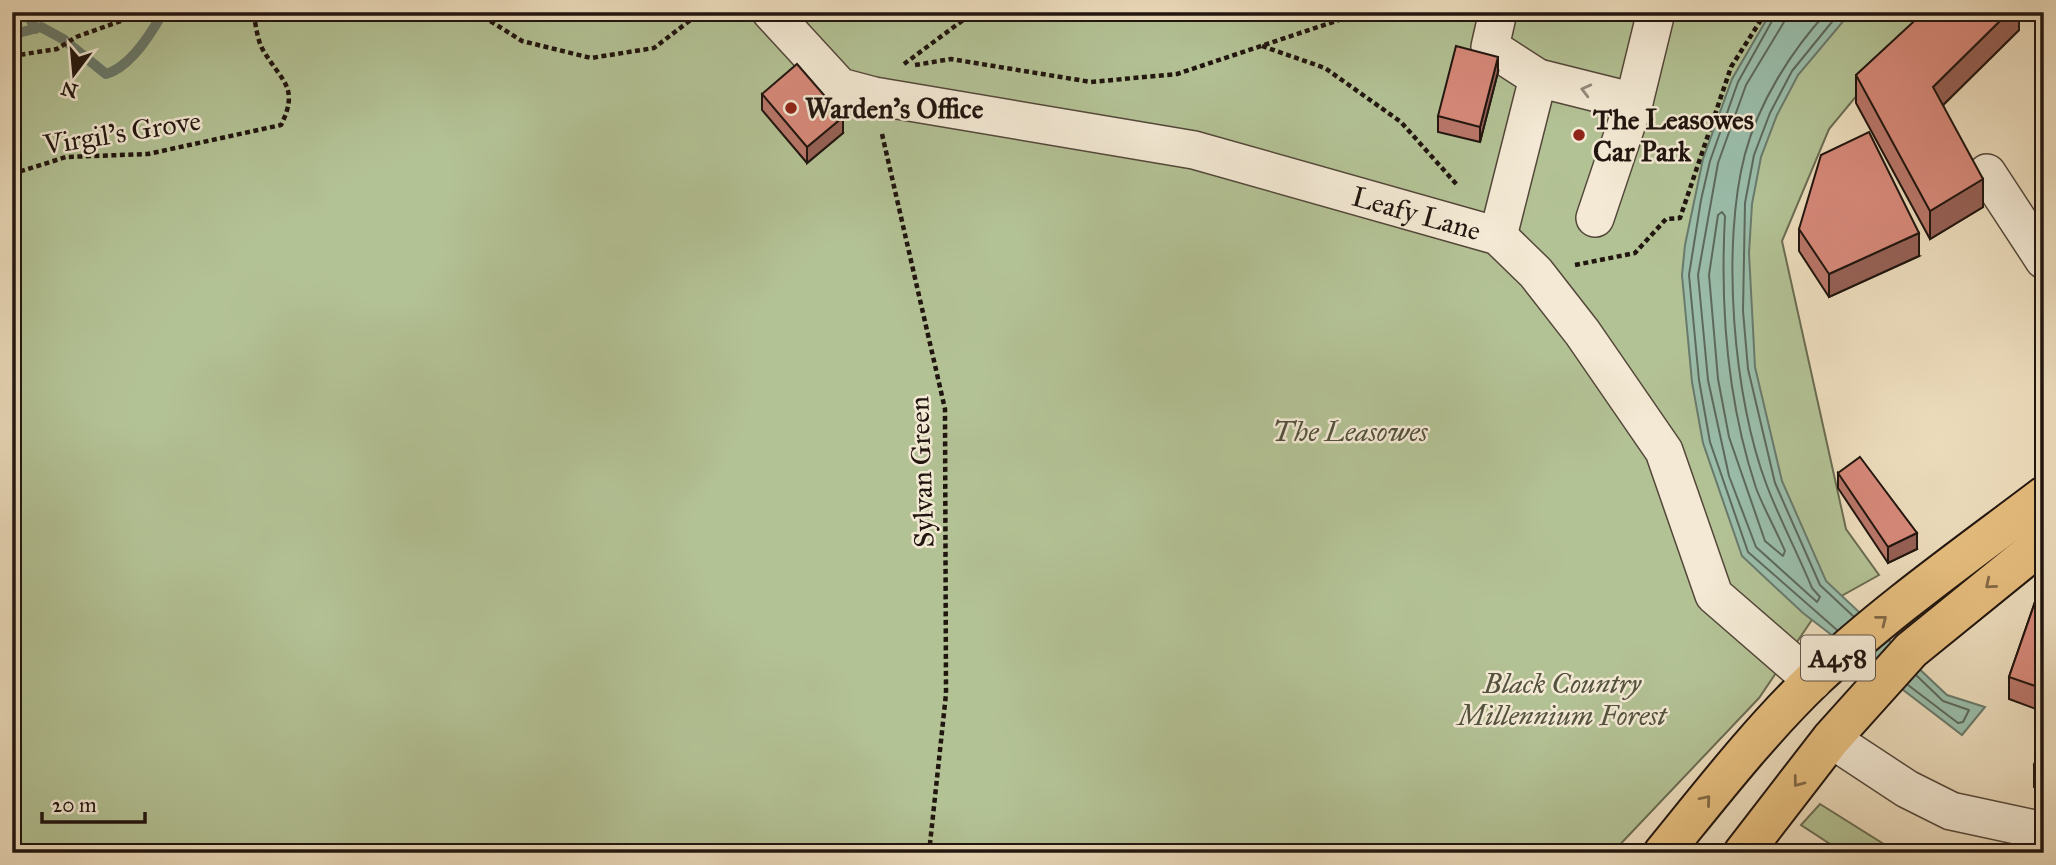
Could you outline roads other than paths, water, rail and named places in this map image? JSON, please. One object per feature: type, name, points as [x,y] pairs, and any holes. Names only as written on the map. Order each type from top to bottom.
[{"type":"highway","name":"A458","points":[[1663,853],[1732,769],[1813,681],[1870,630],[2044,496]]},
{"type":"highway","name":"A458","points":[[1743,853],[1830,739],[1911,650],[2044,542]]},
{"type":"lane","name":"Leafy Lane","points":[[771,12],[840,87],[874,96],[1194,150],[1499,236],[1536,274],[1582,332],[1664,451],[1714,595],[1813,681]]},
{"type":"lane","points":[[1498,12],[1490,47],[1538,78],[1634,102]]},
{"type":"lane","points":[[1595,218],[1634,102],[1656,12]]},
{"type":"lane","points":[[1499,236],[1538,78]]},
{"type":"lane","points":[[1987,173],[2044,260]]},
{"type":"lane","points":[[1830,739],[1907,789],[1951,811],[2044,831]]},
{"type":"water","points":[[1771,12],[1851,12],[1798,75],[1777,115],[1761,157],[1752,204],[1749,253],[1755,367],[1782,481],[1826,581],[1947,695],[1985,707],[1962,735],[1803,613],[1742,556],[1703,443],[1692,382],[1682,275],[1685,245],[1703,159],[1732,79]]},
{"type":"waterway","points":[[27,12],[35,29]]},
{"type":"waterway","points":[[12,40],[18,33],[41,27],[63,39],[106,74],[131,57],[163,12]]},
{"type":"place","name":"Warden's Office","points":[[791,108]]},
{"type":"place","name":"The Leasowes Car Park","points":[[1579,135]]},
{"type":"park label","name":"The Leasowes","points":[[1350,431]]},
{"type":"park label","name":"Black Country Millennium Forest","points":[[1562,699]]}]
